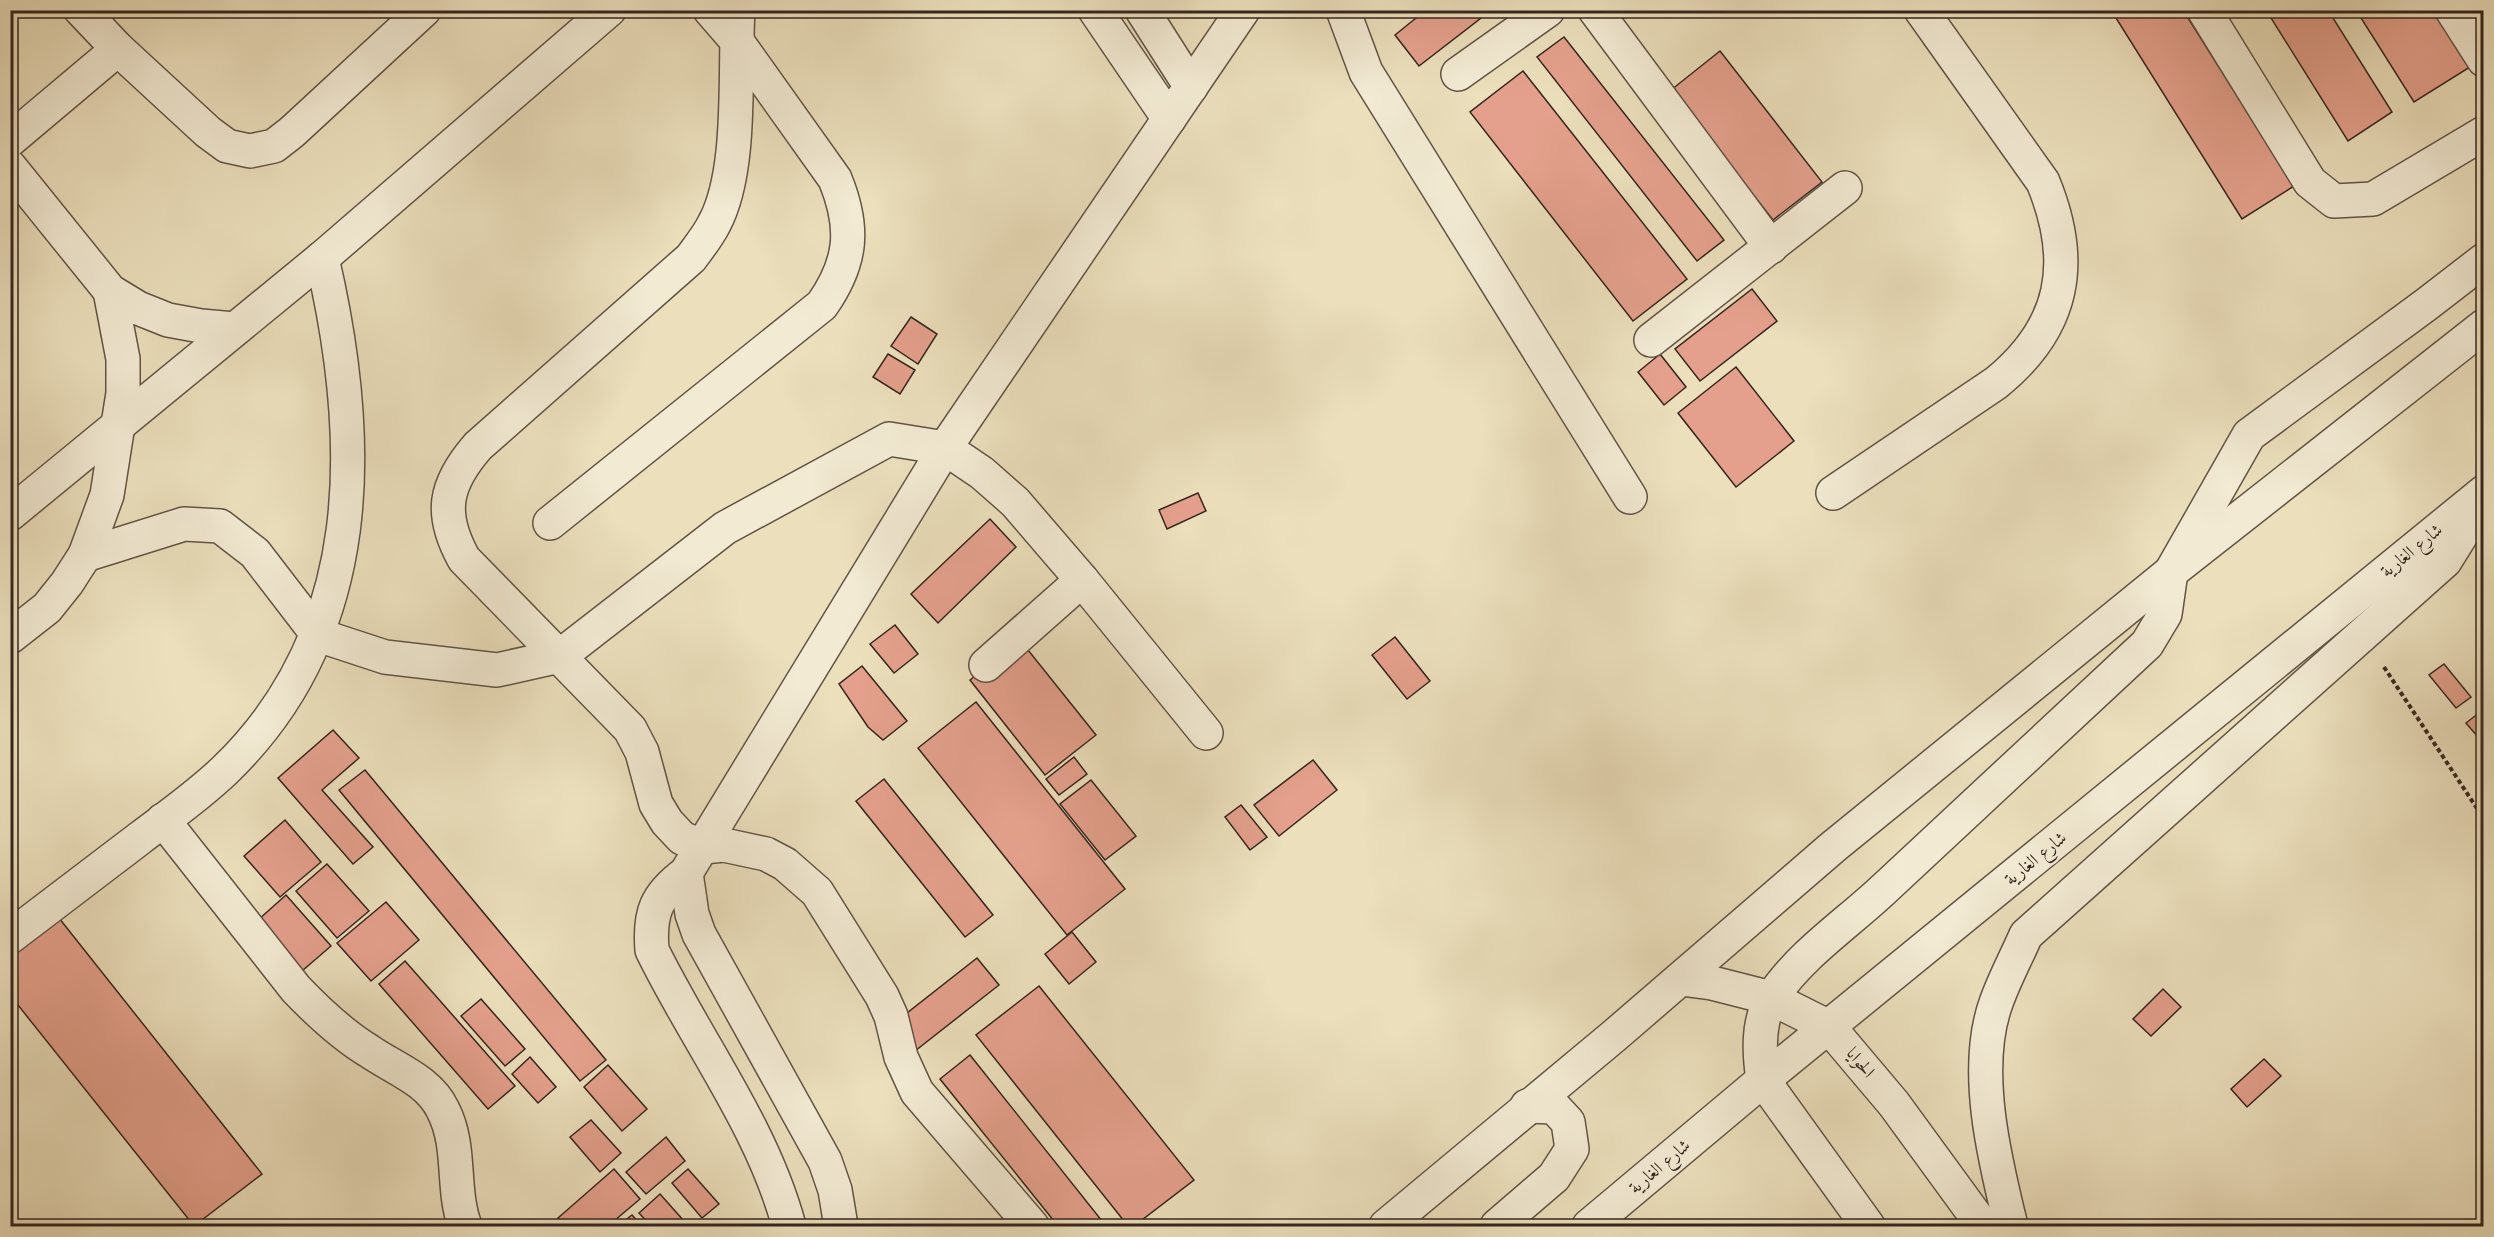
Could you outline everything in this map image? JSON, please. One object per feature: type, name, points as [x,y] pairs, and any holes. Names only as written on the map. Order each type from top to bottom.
[{"type":"street","points":[[81,10],[118,49],[208,132],[227,146],[250,151],[274,146],[292,132],[424,10]]},
{"type":"street","points":[[10,514],[322,258],[609,10]]},
{"type":"street","points":[[550,523],[822,305],[835,287],[843,267],[848,245],[848,223],[835,179],[737,25],[710,10]]},
{"type":"street","points":[[1095,10],[1168,119]]},
{"type":"street","points":[[1142,10],[1191,87]]},
{"type":"street","points":[[789,1227],[768,1165],[748,1123],[652,950],[650,927],[656,905],[668,886],[694,860],[945,448],[1243,10]]},
{"type":"street","points":[[1343,10],[1365,72],[1630,497]]},
{"type":"street","points":[[1595,10],[1771,247]]},
{"type":"street","points":[[1833,493],[1996,383],[2017,366],[2034,345],[2057,296],[2061,267],[2061,238],[2054,209],[2043,182],[1921,10]]},
{"type":"street","points":[[2204,10],[2310,182],[2334,201],[2373,199],[2484,133]]},
{"type":"street","points":[[2452,10],[2484,60]]},
{"type":"street","points":[[1458,74],[1538,13]]},
{"type":"street","points":[[737,25],[732,153],[725,194],[715,223],[691,258],[478,446],[461,465],[451,487],[449,521],[452,537],[464,559],[630,729],[642,752],[656,804],[667,822],[682,838],[694,860],[692,914],[699,934],[825,1161],[835,1190],[841,1227]]},
{"type":"street","points":[[10,140],[118,49]]},
{"type":"street","points":[[10,167],[110,291],[138,308],[168,320],[234,329]]},
{"type":"street","points":[[1651,340],[1845,188]]},
{"type":"street","points":[[10,937],[196,796],[254,739],[294,680],[318,635],[333,592],[342,536],[347,434],[341,356],[322,258]]},
{"type":"street","points":[[1868,1227],[1763,1080],[1759,1053],[1762,1024],[1771,998],[1793,971],[1855,917],[2147,644],[2165,614],[2171,572],[2249,435],[2484,260]]},
{"type":"street","points":[[10,637],[47,608],[85,555],[107,495],[123,393],[123,359],[110,291]]},
{"type":"street","points":[[1386,1227],[1527,1106],[1681,979],[1833,847],[2171,572],[2484,326]]},
{"type":"street","points":[[85,555],[184,524],[220,526],[255,553],[318,635],[385,657],[497,670],[560,656],[725,528],[889,439],[945,448],[982,473],[1015,502],[1082,580],[1206,733]]},
{"type":"street","name":"شارع الغارية","points":[[1589,1227],[1763,1080],[2484,492]]},
{"type":"street","points":[[2011,1227],[1992,1147],[1986,1076],[1995,1005],[2026,935],[2445,561],[2484,500]]},
{"type":"street","points":[[986,665],[1082,580]]},
{"type":"street","points":[[163,820],[296,989],[318,1012],[369,1052],[423,1084],[443,1108],[454,1136],[457,1196],[465,1227]]},
{"type":"street","points":[[694,860],[724,845],[766,854],[785,864],[817,892],[882,996],[891,1016],[901,1057],[917,1092],[1032,1227]]},
{"type":"street","name":"الحوايا","points":[[1681,979],[1722,985],[1771,998],[1829,1027],[1894,1104],[1983,1227]]},
{"type":"street","points":[[1497,1227],[1554,1177],[1572,1149],[1568,1122],[1554,1107],[1527,1106]]},
{"type":"path","points":[[2363,635],[2484,819]]},
{"type":"building","points":[[1426,10],[1475,10],[1481,18],[1419,66],[1395,35]]},
{"type":"building","points":[[2111,10],[2183,10],[2294,186],[2242,219]]},
{"type":"building","points":[[2266,10],[2328,10],[2392,112],[2348,141]]},
{"type":"building","points":[[2356,10],[2434,10],[2470,67],[2414,102]]},
{"type":"building","points":[[1564,37],[1724,240],[1697,261],[1537,57]]},
{"type":"building","points":[[1720,51],[1822,182],[1773,220],[1671,90]]},
{"type":"building","points":[[1523,71],[1687,279],[1633,321],[1470,112]]},
{"type":"building","points":[[1752,289],[1777,321],[1700,381],[1675,349]]},
{"type":"building","points":[[911,317],[937,334],[918,364],[891,346]]},
{"type":"building","points":[[888,354],[915,370],[900,394],[873,377]]},
{"type":"building","points":[[1660,354],[1686,387],[1664,405],[1638,372]]},
{"type":"building","points":[[1736,367],[1794,441],[1736,487],[1678,413]]},
{"type":"building","points":[[1198,493],[1206,511],[1167,529],[1159,510]]},
{"type":"building","points":[[990,519],[1016,547],[938,623],[911,594]]},
{"type":"building","points":[[895,625],[918,654],[894,673],[870,644]]},
{"type":"building","points":[[1395,637],[1430,681],[1407,699],[1372,655]]},
{"type":"building","points":[[1020,640],[1096,735],[1045,775],[970,680]]},
{"type":"building","points":[[2444,664],[2471,697],[2456,708],[2429,675]]},
{"type":"building","points":[[862,666],[907,721],[883,740],[868,727],[839,684]]},
{"type":"building","points":[[976,702],[1125,889],[1067,935],[918,748]]},
{"type":"building","points":[[2484,709],[2484,744],[2466,723]]},
{"type":"building","points":[[333,730],[359,758],[322,790],[373,847],[353,864],[278,778]]},
{"type":"building","points":[[1074,757],[1087,774],[1059,795],[1046,779]]},
{"type":"building","points":[[1313,760],[1337,790],[1279,836],[1254,805]]},
{"type":"building","points":[[365,770],[606,1060],[580,1081],[339,790]]},
{"type":"building","points":[[884,779],[993,915],[965,937],[856,801]]},
{"type":"building","points":[[1091,780],[1136,836],[1105,860],[1060,804]]},
{"type":"building","points":[[1241,805],[1267,837],[1250,850],[1225,817]]},
{"type":"building","points":[[285,820],[321,862],[280,897],[244,856]]},
{"type":"building","points":[[327,864],[369,911],[337,938],[296,891]]},
{"type":"building","points":[[286,895],[331,946],[302,971],[258,920]]},
{"type":"building","points":[[386,902],[419,940],[371,981],[337,943]]},
{"type":"building","points":[[55,913],[262,1174],[194,1226],[10,995],[10,948]]},
{"type":"building","points":[[1072,932],[1096,962],[1069,984],[1045,954]]},
{"type":"building","points":[[977,958],[999,985],[915,1051],[893,1024]]},
{"type":"building","points":[[405,961],[515,1086],[488,1109],[379,984]]},
{"type":"building","points":[[1039,986],[1194,1180],[1134,1226],[1128,1226],[976,1035]]},
{"type":"building","points":[[2163,989],[2181,1007],[2151,1036],[2133,1019]]},
{"type":"building","points":[[481,999],[525,1049],[505,1066],[461,1016]]},
{"type":"building","points":[[970,1055],[1106,1226],[1058,1226],[940,1079]]},
{"type":"building","points":[[530,1057],[556,1087],[538,1103],[512,1074]]},
{"type":"building","points":[[2264,1059],[2281,1076],[2247,1107],[2231,1089]]},
{"type":"building","points":[[608,1065],[647,1109],[622,1131],[584,1087]]},
{"type":"building","points":[[591,1120],[621,1153],[600,1172],[570,1137]]},
{"type":"building","points":[[666,1137],[685,1161],[646,1194],[626,1172]]},
{"type":"building","points":[[614,1169],[640,1199],[608,1226],[565,1226],[558,1218]]},
{"type":"building","points":[[688,1169],[719,1204],[702,1218],[672,1183]]},
{"type":"building","points":[[660,1194],[684,1221],[678,1226],[651,1226],[639,1213]]},
{"type":"building","points":[[632,1215],[642,1226],[618,1226]]}]
